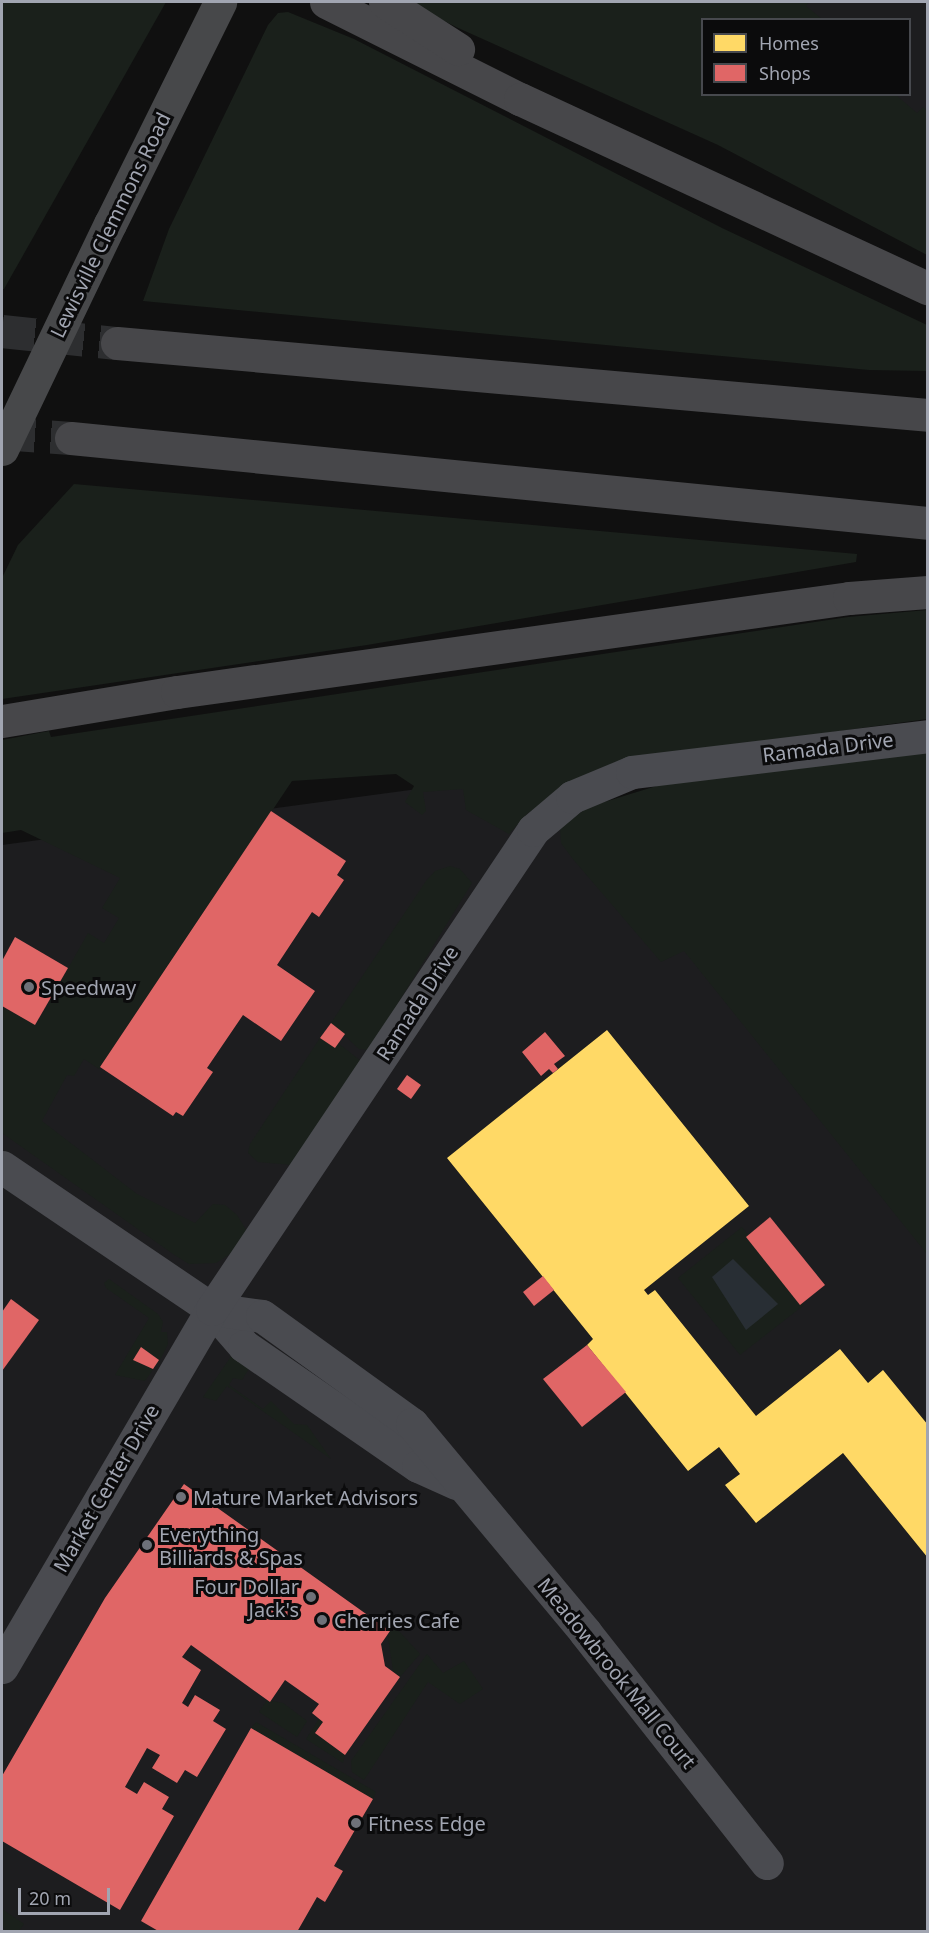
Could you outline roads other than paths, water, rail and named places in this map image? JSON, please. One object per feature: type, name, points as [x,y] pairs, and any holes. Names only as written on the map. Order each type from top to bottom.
[{"type":"highway","points":[[326,2],[520,99],[927,288]]},
{"type":"highway","points":[[385,2],[445,38],[520,99]]},
{"type":"highway","points":[[117,343],[927,416]]},
{"type":"highway","points":[[71,438],[927,523]]},
{"type":"highway","points":[[2,721],[177,692],[849,598],[927,592]]},
{"type":"main road","name":"Lewisville Clemmons Road","points":[[2,449],[220,2]]},
{"type":"street","name":"Ramada Drive","points":[[212,1309],[515,854],[550,813],[596,784],[632,772],[927,736]]},
{"type":"street","points":[[2,1167],[212,1309]]},
{"type":"street","name":"Meadowbrook Mall Court","points":[[212,1309],[262,1316],[412,1424],[585,1632],[767,1863]]},
{"type":"street","name":"Market Center Drive","points":[[2,1667],[212,1309]]},
{"type":"tunnel","points":[[2,331],[117,343]]},
{"type":"tunnel","points":[[2,433],[71,438]]},
{"type":"place","name":"Speedway","points":[[29,987]]},
{"type":"place","name":"Mature Market Advisors","points":[[181,1497]]},
{"type":"place","name":"Everything Billiards & Spas","points":[[147,1545]]},
{"type":"place","name":"Four Dollar Jack's","points":[[311,1597]]},
{"type":"place","name":"Cherries Cafe","points":[[322,1620]]},
{"type":"place","name":"Fitness Edge","points":[[356,1823]]}]
